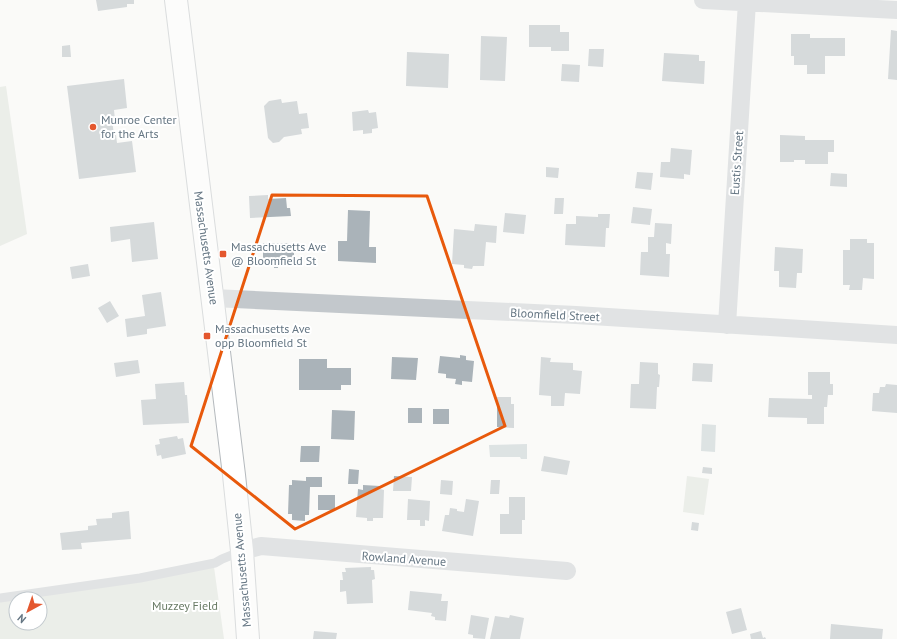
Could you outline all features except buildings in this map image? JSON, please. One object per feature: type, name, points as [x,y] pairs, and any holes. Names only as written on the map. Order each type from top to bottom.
[{"type":"main road","name":"Massachusetts Avenue","points":[[176,0],[194,156],[213,298],[242,551],[248,639]]},
{"type":"street","points":[[703,0],[897,10]]},
{"type":"street","name":"Eustis Street","points":[[727,325],[747,2]]},
{"type":"street","name":"Bloomfield Street","points":[[213,298],[561,315],[897,335]]},
{"type":"street","name":"Rowland Avenue","points":[[242,551],[261,546],[567,572]]},
{"type":"lane","points":[[0,598],[140,578],[215,563],[242,551]]},
{"type":"highlighted area","points":[[272,195],[427,196],[505,426],[295,529],[191,446]]},
{"type":"green space","points":[[6,86],[27,234],[0,246],[0,87]]},
{"type":"green space","points":[[687,476],[709,479],[704,515],[683,512]]},
{"type":"green space","name":"Muzzey Field","points":[[214,567],[224,639],[0,639],[0,602],[8,600],[8,631],[48,631],[48,594]]},
{"type":"shaded area","points":[[702,424],[716,425],[715,452],[701,451]]},
{"type":"shaded area","points":[[527,444],[527,459],[521,459],[520,457],[490,457],[489,445]]},
{"type":"place","name":"Munroe Center for the Arts","points":[[93,127]]},
{"type":"place","name":"Massachusetts Ave @ Bloomfield St","points":[[223,254]]},
{"type":"place","name":"Massachusetts Ave opp Bloomfield St","points":[[207,336]]}]
